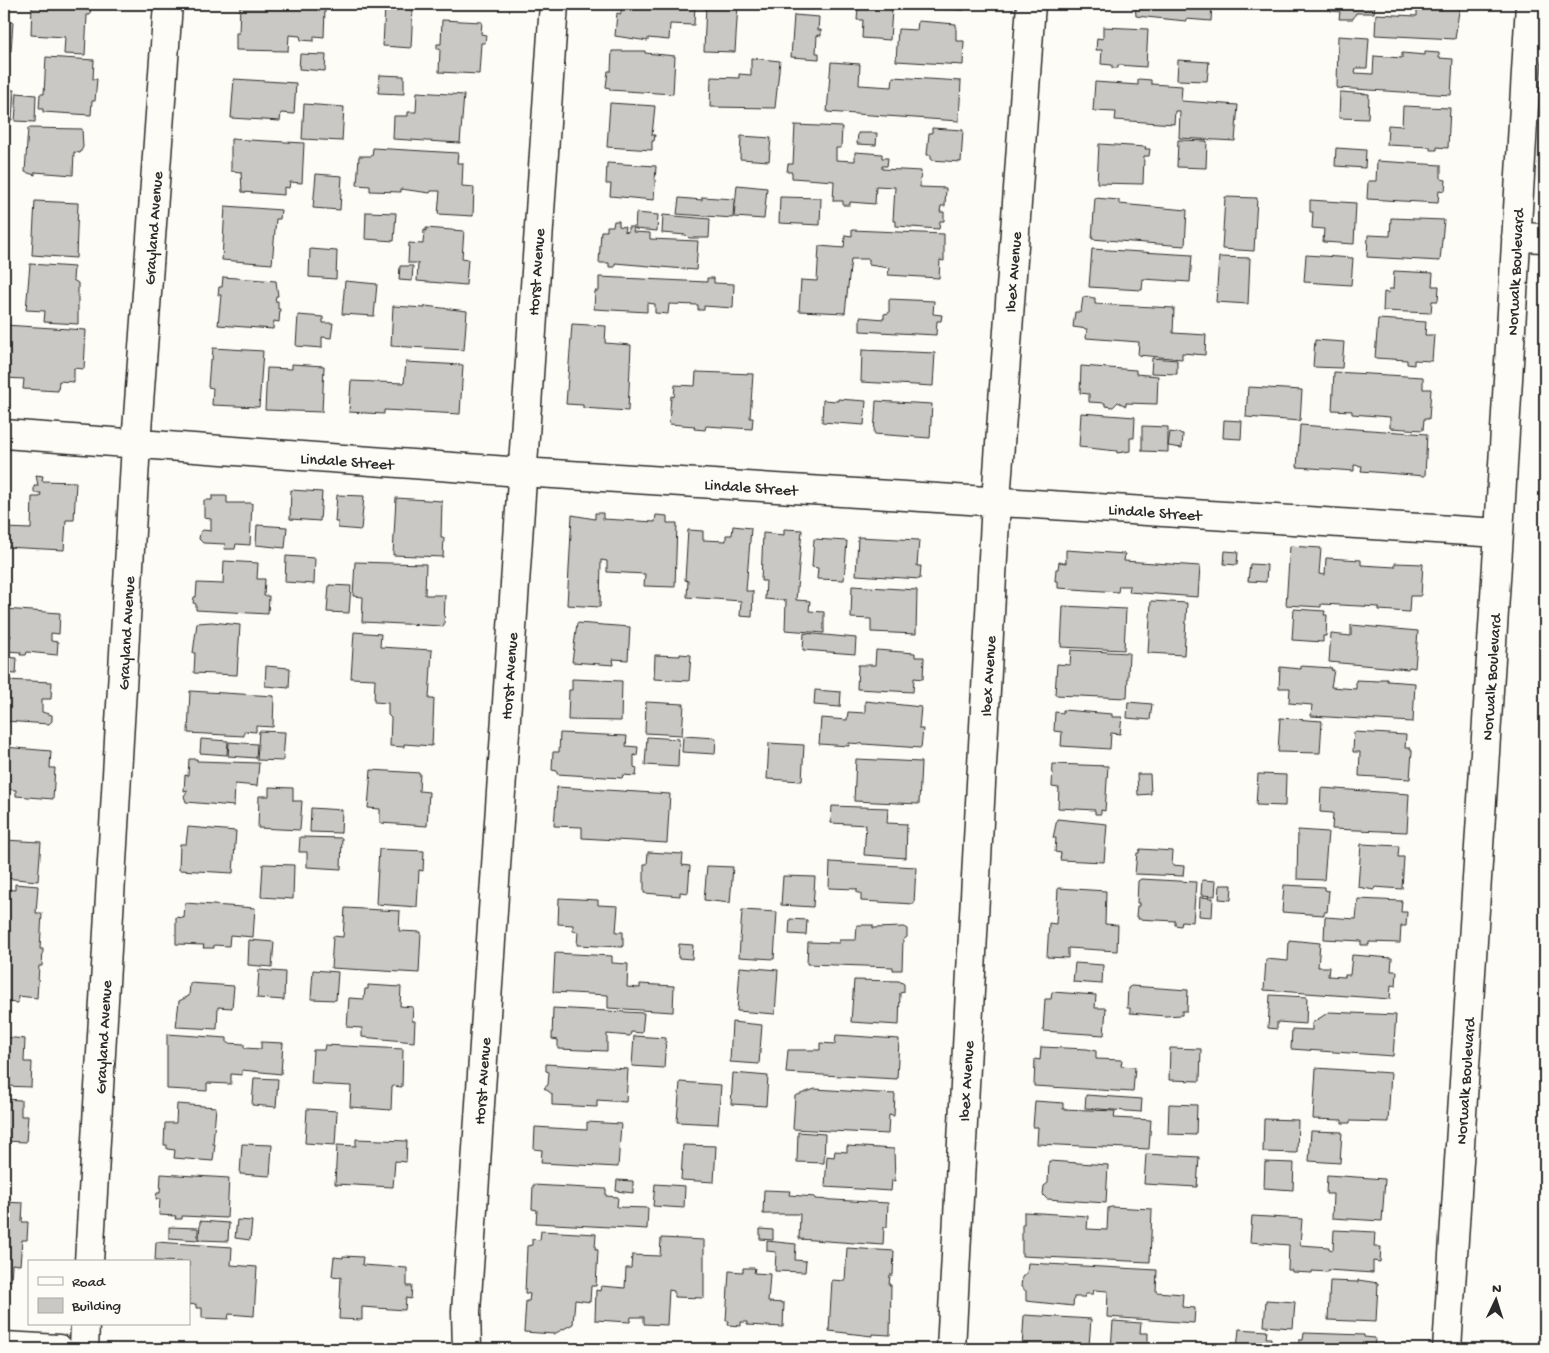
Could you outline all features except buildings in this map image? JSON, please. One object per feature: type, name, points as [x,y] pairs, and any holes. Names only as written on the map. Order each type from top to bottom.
[{"type":"street","name":"Grayland Avenue","points":[[89,1260],[136,444],[168,4]]},
{"type":"street","name":"Horst Avenue","points":[[467,1349],[466,1312],[521,472],[554,4]]},
{"type":"street","name":"Ibex Avenue","points":[[951,1349],[996,501],[1031,4]]},
{"type":"street","name":"Norwalk Boulevard","points":[[1447,1349],[1499,533],[1530,4]]},
{"type":"street","points":[[1516,237],[1545,238]]},
{"type":"street","name":"Lindale Street","points":[[4,434],[521,472],[1499,533]]},
{"type":"street","points":[[84,1349],[86,1326]]},
{"type":"street","points":[[4,1346],[59,1349]]}]
